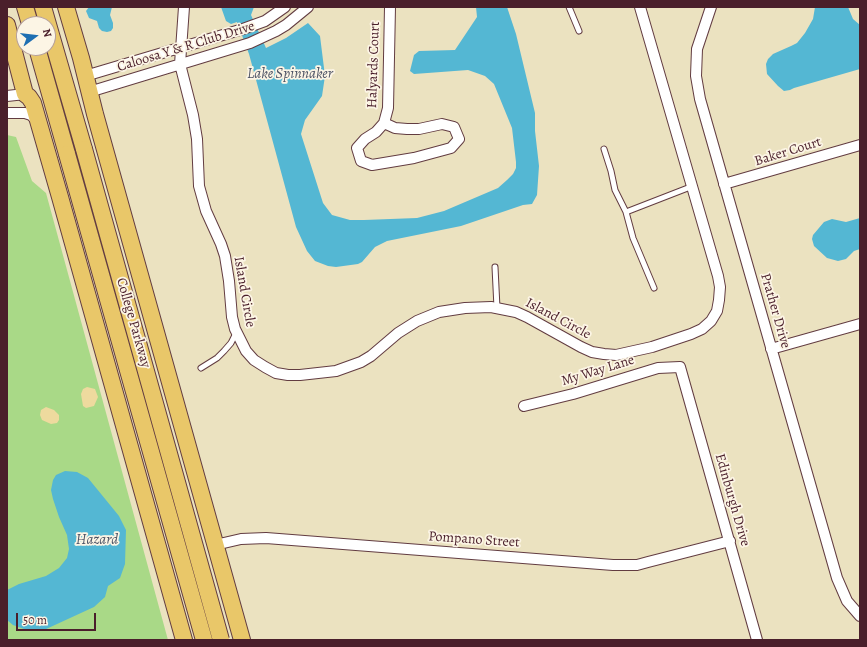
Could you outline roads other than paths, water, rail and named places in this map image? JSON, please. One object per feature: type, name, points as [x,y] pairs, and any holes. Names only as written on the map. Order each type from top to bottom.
[{"type":"main road","name":"College Parkway","points":[[43,7],[221,640]]},
{"type":"main road","points":[[66,7],[242,640]]},
{"type":"main road","points":[[7,25],[25,94],[33,103],[39,122],[184,640]]},
{"type":"main road","name":"College Parkway","points":[[39,56],[204,640]]},
{"type":"main road","points":[[157,394],[166,368]]},
{"type":"main road","points":[[113,383],[120,392],[132,400],[157,394],[170,403],[179,414]]},
{"type":"main road","points":[[125,428],[126,416],[132,400]]},
{"type":"street","name":"Island Circle","points":[[184,7],[180,64],[193,115],[197,139],[199,186],[206,211],[225,256],[232,317],[236,333],[246,351],[254,360],[276,373],[288,375],[312,375],[336,371],[361,362],[371,356],[402,329],[439,312],[465,308],[497,308],[516,312],[592,352],[616,355],[691,334],[702,329],[711,321],[719,300],[720,287],[715,263],[640,7]]},
{"type":"street","name":"Caloosa Y & R Club Drive","points":[[85,76],[240,30],[259,23],[276,14],[285,7]]},
{"type":"street","name":"Caloosa Y & R Club Drive","points":[[89,92],[265,37],[286,25],[308,7]]},
{"type":"street","name":"Halyards Court","points":[[384,123],[395,128],[407,129],[419,129],[442,124],[454,127],[459,139],[451,148],[414,158],[372,165],[360,161],[357,148],[384,123],[388,108],[390,7]]},
{"type":"street","name":"Prather Drive","points":[[710,7],[697,49],[696,76],[700,99],[837,578],[847,601],[860,616]]},
{"type":"street","points":[[7,96],[25,94]]},
{"type":"street","points":[[7,113],[25,113],[31,115],[39,122]]},
{"type":"street","name":"Baker Court","points":[[724,184],[860,145]]},
{"type":"street","points":[[771,349],[860,324]]},
{"type":"street","name":"My Way Lane","points":[[524,406],[573,394],[652,369],[680,367]]},
{"type":"street","name":"Edinburgh Drive","points":[[680,367],[757,640]]},
{"type":"street","name":"Pompano Street","points":[[215,545],[241,539],[266,538],[613,565],[637,565],[730,541]]},
{"type":"lane","points":[[569,7],[580,31]]},
{"type":"lane","points":[[604,149],[611,170],[615,190],[626,212],[633,238],[654,288]]},
{"type":"lane","points":[[626,212],[693,186]]},
{"type":"lane","points":[[495,267],[497,308]]},
{"type":"lane","points":[[201,368],[224,351],[231,343],[236,333]]},
{"type":"water","points":[[89,7],[112,7],[110,15],[113,28],[111,31],[102,31],[99,28],[97,21],[89,18],[86,11]]},
{"type":"water","name":"Lake Spinnaker","points":[[221,7],[254,7],[251,15],[266,48],[286,38],[308,23],[320,36],[325,76],[322,96],[305,120],[301,134],[323,203],[332,215],[350,220],[364,220],[417,218],[444,211],[498,188],[513,174],[516,168],[516,162],[512,128],[494,84],[485,76],[468,70],[414,74],[410,71],[414,55],[419,51],[455,50],[477,17],[476,7],[507,7],[516,34],[535,113],[535,131],[539,166],[537,195],[532,204],[523,205],[461,226],[387,241],[375,247],[362,262],[358,264],[336,267],[328,266],[315,261],[307,251],[296,227],[249,54],[237,22],[231,24],[226,21]]},
{"type":"water","points":[[815,7],[848,7],[853,19],[860,25],[860,69],[784,91],[767,74],[766,64],[768,59],[773,54],[797,43],[813,19]]},
{"type":"water","points":[[860,218],[860,249],[854,251],[846,259],[838,261],[827,258],[814,246],[812,239],[813,235],[824,222],[832,219],[846,222]]},
{"type":"water","name":"Hazard","points":[[65,471],[77,472],[88,478],[119,516],[126,530],[125,564],[120,578],[108,586],[105,597],[94,607],[44,630],[34,631],[24,629],[13,625],[7,620],[7,590],[19,584],[46,576],[59,568],[67,558],[69,549],[67,535],[59,517],[51,490],[53,480],[56,475]]}]
